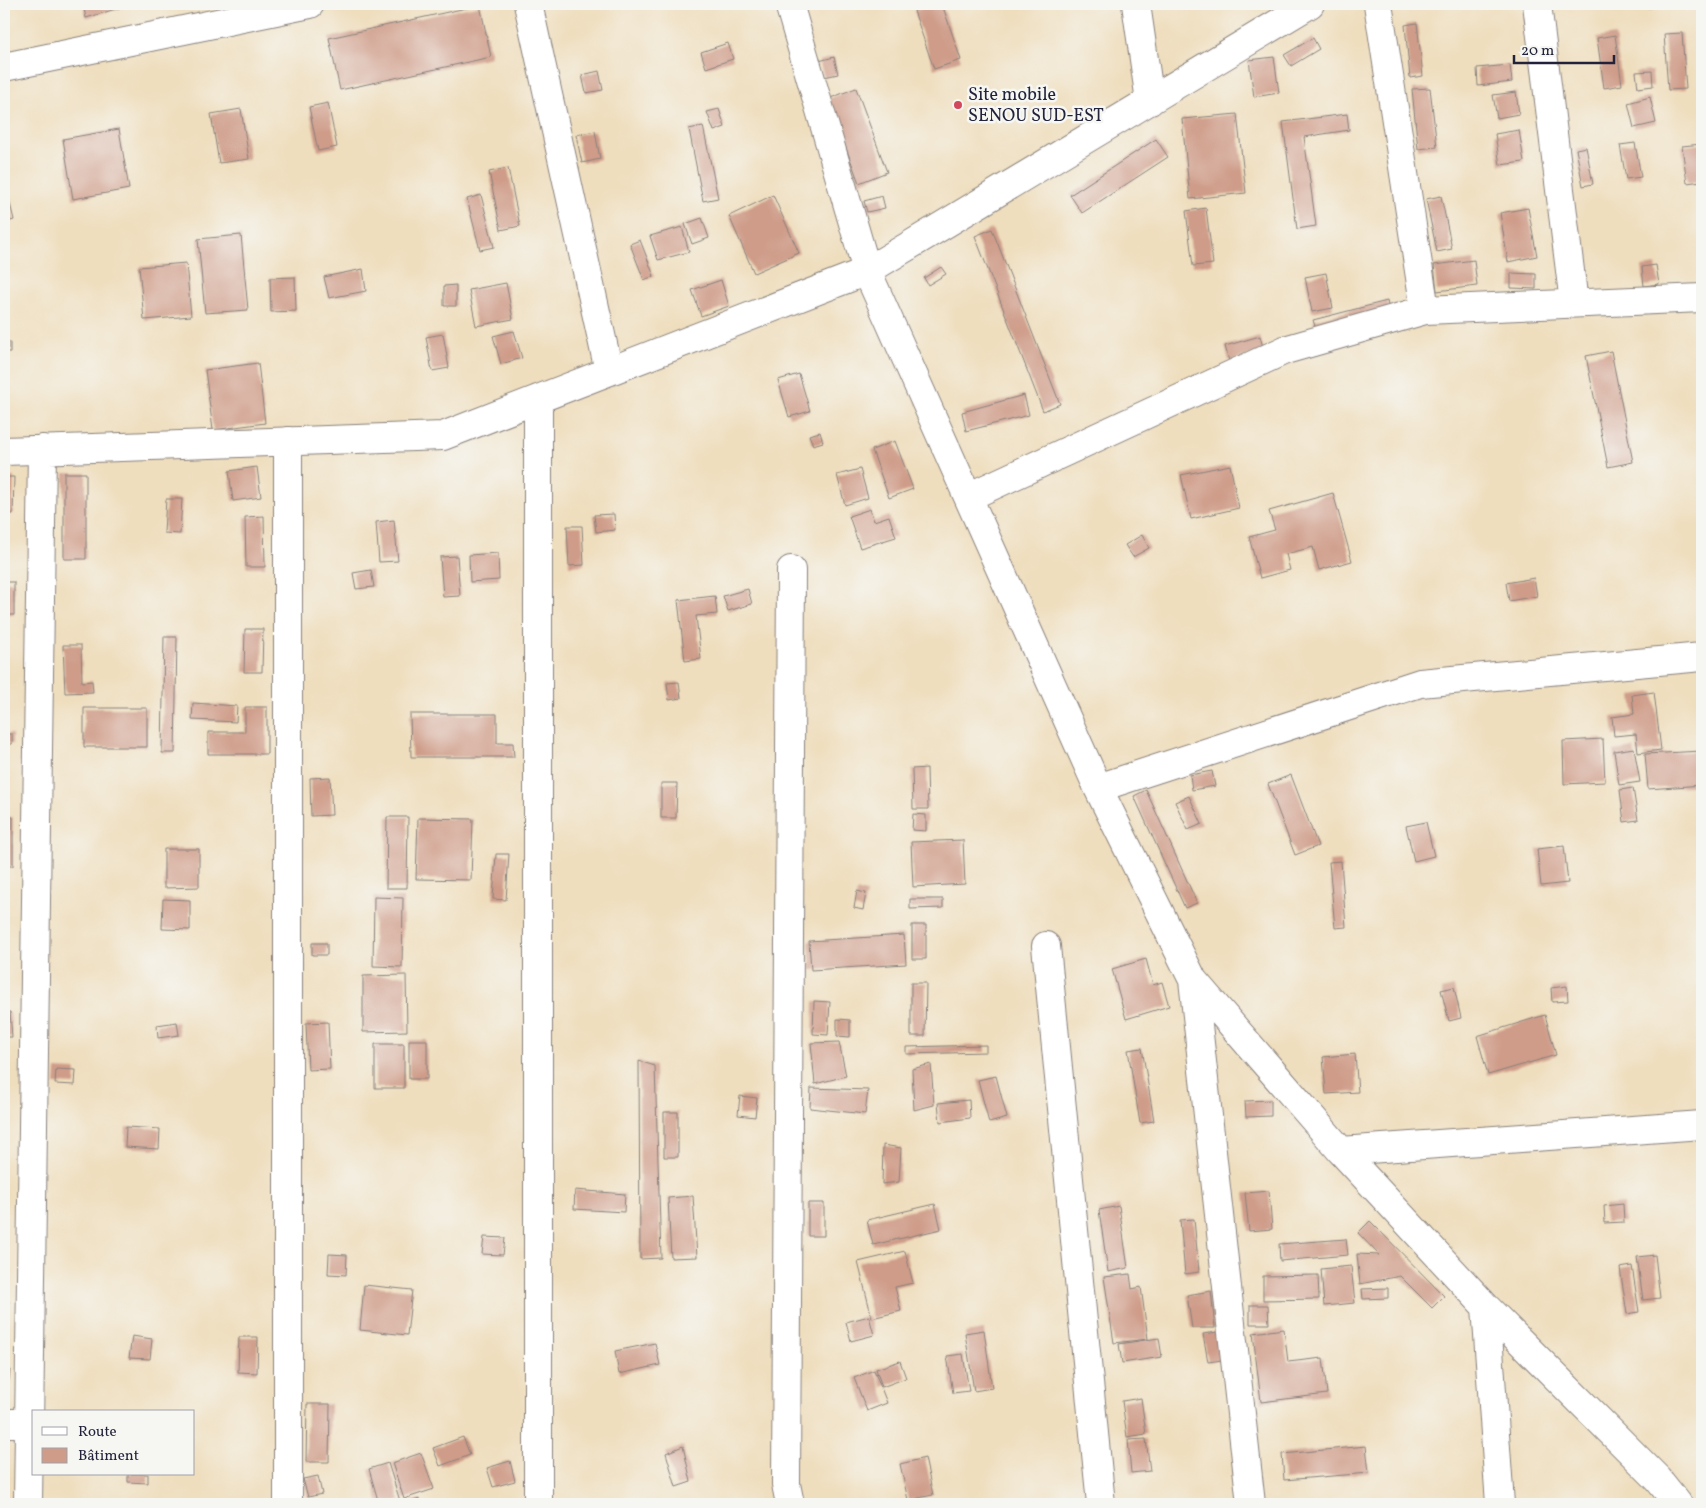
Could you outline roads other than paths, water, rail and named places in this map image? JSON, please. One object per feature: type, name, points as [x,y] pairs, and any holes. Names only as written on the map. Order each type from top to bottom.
[{"type":"street","points":[[4,67],[310,4]]},
{"type":"street","points":[[528,4],[609,371]]},
{"type":"street","points":[[789,4],[867,271],[1098,788],[1193,980],[1341,1151],[1486,1307],[1658,1479],[1678,1504]]},
{"type":"street","points":[[1136,4],[1150,101]]},
{"type":"street","points":[[4,451],[443,436],[867,271],[1310,4]]},
{"type":"street","points":[[1378,4],[1425,310]]},
{"type":"street","points":[[1537,4],[1574,303]]},
{"type":"street","points":[[968,497],[1285,350],[1425,310],[1702,298]]},
{"type":"street","points":[[538,399],[538,1504]]},
{"type":"street","points":[[288,441],[288,1504]]},
{"type":"street","points":[[28,1504],[16,1423],[42,449]]},
{"type":"street","points":[[790,1504],[786,1474],[791,570]]},
{"type":"street","points":[[1098,788],[1420,683],[1702,657]]},
{"type":"street","points":[[1046,946],[1101,1504]]},
{"type":"street","points":[[1193,980],[1251,1504]]},
{"type":"street","points":[[1341,1151],[1702,1125]]},
{"type":"street","points":[[1486,1307],[1500,1504]]},
{"type":"place","name":"Site mobile SENOU SUD-EST","points":[[958,105]]}]
